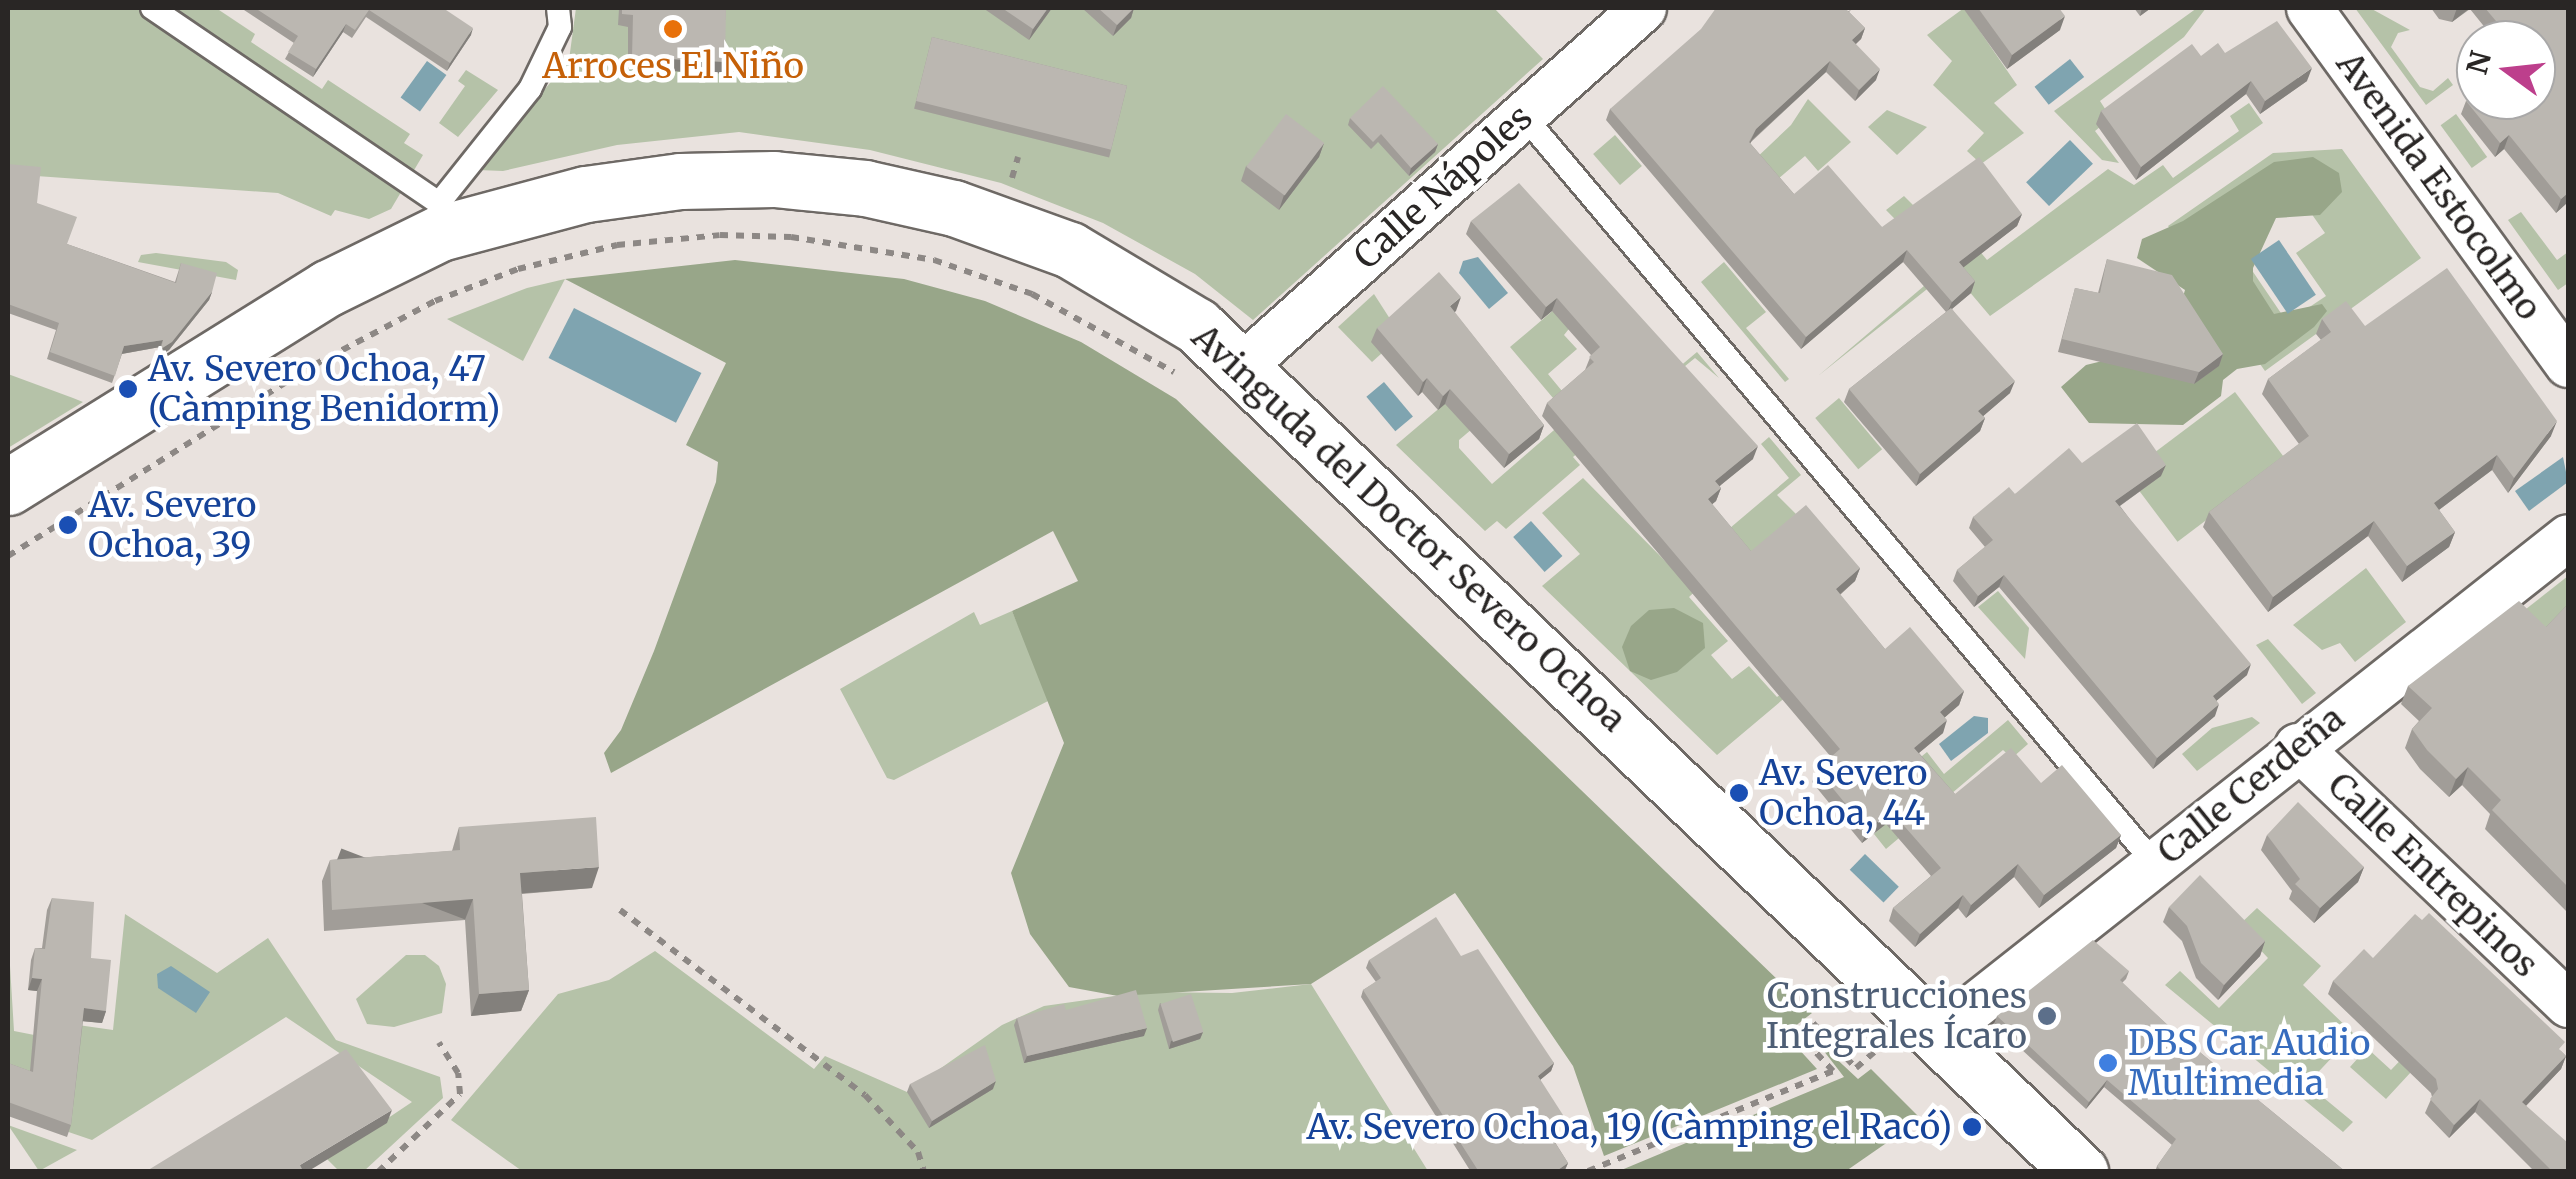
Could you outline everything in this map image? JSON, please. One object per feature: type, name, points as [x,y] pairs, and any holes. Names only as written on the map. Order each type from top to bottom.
[{"type":"street","name":"Calle Nápoles","points":[[1243,365],[1642,8]]},
{"type":"street","name":"Avenida Estocolmo","points":[[2309,8],[2568,364]]},
{"type":"street","name":"Avinguda del Doctor Severo Ochoa","points":[[8,487],[440,218],[680,181],[774,179],[866,188],[954,208],[1070,250],[1141,286],[1243,365],[1897,1038],[2080,1172]]},
{"type":"street","name":"Calle Cerdeña","points":[[1897,1038],[2154,863],[2297,746],[2568,537]]},
{"type":"street","name":"Calle Entrepinos","points":[[2297,746],[2568,1004]]},
{"type":"lane","points":[[152,8],[440,218],[530,88],[560,27],[558,8]]},
{"type":"lane","points":[[1523,115],[2154,863]]},
{"type":"path","points":[[8,556],[314,365],[435,301],[518,269],[617,246],[720,235],[792,237],[934,260],[1032,294],[1181,378]]},
{"type":"path","points":[[620,910],[865,1095],[918,1152],[924,1172]]},
{"type":"path","points":[[1588,1170],[1834,1071],[1797,1032],[1813,1023],[1856,1068],[1897,1038]]},
{"type":"path","points":[[378,1172],[460,1094],[458,1073],[439,1042]]},
{"type":"green space","points":[[8,8],[216,8],[255,34],[251,42],[322,89],[328,80],[410,134],[404,143],[423,155],[391,209],[369,219],[335,210],[331,216],[278,193],[8,174]]},
{"type":"green space","points":[[576,8],[1494,8],[1543,59],[1253,320],[1195,274],[1103,223],[1001,183],[870,150],[739,132],[617,145],[503,171],[478,170],[569,60]]},
{"type":"green space","points":[[1964,8],[2017,85],[1994,103],[2024,133],[1981,164],[1967,151],[1984,133],[1933,85],[1952,61],[1927,35]]},
{"type":"green space","points":[[2197,8],[2206,8],[2184,37],[2100,101],[2111,118],[2095,131],[2119,163],[2102,160],[2054,111]]},
{"type":"green space","points":[[2355,8],[2370,8],[2410,30],[2398,33],[2391,47],[2420,87],[2433,91],[2448,78],[2453,85],[2426,105]]},
{"type":"green space","points":[[466,70],[498,90],[458,137],[439,123],[465,86],[458,81]]},
{"type":"green space","points":[[1808,99],[1851,142],[1818,171],[1805,156],[1772,184],[1752,162],[1791,125]]},
{"type":"green space","points":[[2249,103],[2263,123],[1990,316],[1951,270],[1818,376],[1944,269],[1886,210],[1904,196],[1941,233],[1956,222],[1987,260],[2108,169],[2134,185],[2163,165],[2173,178],[2239,131],[2230,116]]},
{"type":"green space","points":[[1887,110],[1927,127],[1897,155],[1868,127]]},
{"type":"green space","points":[[2456,114],[2456,120],[2460,120],[2487,157],[2472,168],[2441,125]]},
{"type":"green space","points":[[1615,135],[1642,166],[1620,185],[1593,154]]},
{"type":"green space","points":[[2342,149],[2421,258],[2265,371],[2208,291],[2247,263],[2287,322],[2326,296],[2296,253],[2325,233],[2299,196],[2197,267],[2168,226],[2273,153]]},
{"type":"green space","points":[[2313,157],[2339,173],[2342,192],[2320,215],[2276,218],[2253,268],[2253,281],[2274,314],[2322,304],[2327,311],[2314,327],[2265,364],[2237,369],[2223,380],[2221,396],[2183,425],[2089,423],[2061,387],[2086,365],[2127,355],[2176,320],[2185,290],[2137,258],[2142,239],[2183,221],[2274,162]]},
{"type":"green space","points":[[2521,212],[2557,260],[2568,252],[2568,283],[2558,290],[2508,220]]},
{"type":"green space","points":[[156,253],[226,262],[238,270],[236,280],[138,262],[141,255]]},
{"type":"green space","points":[[735,260],[904,279],[985,301],[1081,342],[1176,399],[1812,1013],[1785,1034],[1817,1069],[1604,1156],[1573,1066],[1455,893],[1311,984],[1118,996],[1069,987],[1030,934],[1011,873],[1064,743],[1012,611],[1078,581],[1053,531],[611,773],[604,753],[621,730],[654,651],[716,482],[718,462],[686,445],[726,363],[565,279]]},
{"type":"green space","points":[[1724,262],[1766,312],[1746,328],[1789,379],[1785,382],[1701,282]]},
{"type":"green space","points":[[565,279],[523,361],[447,319],[527,288]]},
{"type":"green space","points":[[1374,294],[1401,336],[1372,362],[1338,327]]},
{"type":"green space","points":[[1556,308],[1572,325],[1564,335],[1577,349],[1548,374],[1576,408],[1628,410],[1697,352],[1719,378],[1695,358],[1573,457],[1580,465],[1506,529],[1497,521],[1485,531],[1396,445],[1456,394],[1472,429],[1459,440],[1459,448],[1492,484],[1569,417],[1510,347]]},
{"type":"green space","points":[[8,374],[73,398],[83,402],[8,448]]},
{"type":"green space","points":[[2235,392],[2286,460],[2178,542],[2126,474]]},
{"type":"green space","points":[[1839,398],[1882,449],[1858,469],[1815,418]]},
{"type":"green space","points":[[1769,437],[1801,475],[1777,495],[1796,514],[1747,556],[1740,550],[1689,597],[1728,641],[1711,655],[1732,679],[1749,666],[1777,697],[1838,653],[1717,755],[1542,586],[1580,554],[1542,513],[1583,478],[1677,573],[1789,478],[1761,444]]},
{"type":"green space","points":[[2366,568],[2406,622],[2355,662],[2340,643],[2322,650],[2293,625]]},
{"type":"green space","points":[[2568,576],[2568,640],[2512,620]]},
{"type":"green space","points":[[1998,591],[2029,628],[2025,659],[1978,607]]},
{"type":"green space","points":[[1674,608],[1703,623],[1705,648],[1677,672],[1651,680],[1630,671],[1622,647],[1631,626],[1649,610]]},
{"type":"green space","points":[[1012,611],[1050,700],[894,780],[887,778],[840,689],[974,612],[980,625]]},
{"type":"green space","points":[[2268,639],[2316,693],[2302,704],[2256,645]]},
{"type":"green space","points":[[2252,717],[2260,723],[2197,771],[2182,754],[2212,728]]},
{"type":"green space","points":[[2008,720],[2028,744],[2012,758],[2003,750],[1886,849],[1874,834],[1895,815],[1876,793],[1927,752],[1944,774]]},
{"type":"green space","points":[[2257,908],[2321,966],[2303,985],[2354,1034],[2307,1084],[2353,1122],[2343,1132],[2165,985],[2180,971],[2219,1008],[2268,958],[2238,926]]},
{"type":"green space","points":[[125,914],[217,973],[268,938],[336,1040],[440,1077],[443,1098],[364,1171],[339,1171],[327,1159],[412,1102],[286,1017],[92,1140],[48,1125],[8,1077],[8,933],[14,1031],[75,1043],[78,1025],[113,1030]]},
{"type":"green space","points":[[655,951],[814,1069],[825,1056],[907,1092],[1002,1025],[1044,1006],[1143,992],[1232,993],[1311,984],[1428,1171],[522,1171],[451,1120],[558,994],[609,980]]},
{"type":"green space","points":[[406,955],[425,955],[439,966],[446,984],[442,1013],[394,1027],[367,1024],[356,999]]},
{"type":"green space","points":[[1813,1037],[1858,1079],[1871,1069],[1921,1119],[1846,1171],[1619,1171],[1844,1077]]},
{"type":"green space","points":[[2413,1047],[2424,1058],[2386,1099],[2350,1067],[2367,1048],[2391,1070]]},
{"type":"green space","points":[[8,1125],[44,1138],[77,1150],[39,1171]]},
{"type":"water","points":[[2070,59],[2084,77],[2049,105],[2035,87]]},
{"type":"water","points":[[427,61],[446,75],[420,112],[401,97]]},
{"type":"water","points":[[2070,140],[2093,164],[2049,206],[2026,182]]},
{"type":"water","points":[[2279,240],[2316,295],[2288,314],[2251,259]]},
{"type":"water","points":[[1478,257],[1508,293],[1489,309],[1459,273],[1463,261]]},
{"type":"water","points":[[574,308],[701,373],[676,423],[549,358]]},
{"type":"water","points":[[1384,382],[1413,416],[1395,431],[1366,397]]},
{"type":"water","points":[[2563,457],[2568,482],[2529,511],[2515,491]]},
{"type":"water","points":[[1531,521],[1562,556],[1545,572],[1513,537]]},
{"type":"water","points":[[1974,716],[1988,718],[1988,733],[1951,761],[1939,744]]},
{"type":"water","points":[[1865,854],[1899,887],[1884,902],[1850,870]]},
{"type":"water","points":[[171,966],[210,992],[196,1013],[158,988],[157,974]]},
{"type":"building","points":[[255,8],[443,8],[473,28],[450,63],[369,10],[355,30],[346,24],[316,69],[288,52],[298,36]]},
{"type":"building","points":[[622,8],[726,8],[725,62],[632,57],[633,15],[622,14]]},
{"type":"building","points":[[1002,8],[1048,8],[1033,29]]},
{"type":"building","points":[[1098,8],[1134,8],[1117,25]]},
{"type":"building","points":[[1716,8],[1845,8],[1865,28],[1852,40],[1880,69],[1859,90],[1830,61],[1756,129],[1749,142],[1794,194],[1828,165],[1882,227],[1979,157],[2022,214],[1959,262],[1975,281],[1952,302],[1907,250],[1806,337],[1610,109],[1701,29]]},
{"type":"building","points":[[1978,8],[2059,8],[2065,16],[2012,55]]},
{"type":"building","points":[[2485,8],[2568,8],[2568,193],[2561,199],[2509,135],[2500,143],[2481,120],[2556,120],[2556,20],[2495,20]]},
{"type":"building","points":[[2277,21],[2312,68],[2265,101],[2251,81],[2141,167],[2101,111],[2192,44],[2201,56],[2218,43],[2225,53]]},
{"type":"building","points":[[932,37],[1127,86],[1111,150],[916,101]]},
{"type":"building","points":[[1383,86],[1438,144],[1411,168],[1381,134],[1373,142],[1350,118]]},
{"type":"building","points":[[1286,114],[1324,143],[1285,196],[1246,167]]},
{"type":"building","points":[[8,164],[41,167],[37,203],[77,217],[67,244],[176,283],[181,263],[217,273],[212,292],[172,342],[161,349],[163,340],[124,346],[115,376],[50,352],[59,323],[8,304]]},
{"type":"building","points":[[1519,183],[1758,446],[1715,481],[1721,488],[1708,499],[1751,551],[1806,505],[1860,568],[1836,589],[1885,649],[1910,627],[1964,691],[1940,712],[1947,720],[1914,748],[1955,794],[2011,748],[2041,783],[2062,765],[2121,835],[2044,895],[2018,864],[1971,905],[1963,895],[1920,934],[1893,908],[1941,868],[1891,811],[1867,830],[1817,769],[1840,749],[1547,403],[1594,362],[1589,357],[1600,347],[1557,298],[1546,307],[1471,221]]},
{"type":"building","points":[[2107,259],[2172,275],[2223,354],[2199,372],[2062,339],[2075,288],[2100,293]]},
{"type":"building","points":[[2447,268],[2557,421],[2514,478],[2497,455],[2434,503],[2455,532],[2407,566],[2374,521],[2273,597],[2209,512],[2309,436],[2268,379],[2331,332],[2322,319],[2346,301],[2365,326]]},
{"type":"building","points":[[1439,272],[1461,297],[1450,306],[1544,425],[1509,454],[1450,389],[1443,396],[1427,378],[1423,382],[1377,328]]},
{"type":"building","points":[[1951,308],[2015,381],[1978,411],[1985,418],[1920,474],[1849,389]]},
{"type":"building","points":[[2137,423],[2166,465],[2115,501],[2251,664],[2213,696],[2219,704],[2157,758],[2004,575],[1978,596],[1957,570],[1993,540],[1973,517],[2009,487],[2015,494],[2069,448],[2082,463]]},
{"type":"building","points":[[2519,601],[2546,627],[2568,604],[2568,887],[2492,810],[2501,800],[2468,767],[2456,779],[2412,729],[2432,708],[2408,686]]},
{"type":"building","points":[[2298,802],[2364,867],[2320,908],[2295,884],[2300,879],[2267,835]]},
{"type":"building","points":[[596,817],[599,867],[520,873],[529,990],[479,994],[473,899],[332,910],[330,860],[460,850],[459,827]]},
{"type":"building","points":[[2200,875],[2265,941],[2224,985],[2201,963],[2187,926],[2169,907]]},
{"type":"building","points":[[52,898],[94,902],[91,958],[111,960],[106,1011],[84,1008],[71,1125],[8,1102],[8,1063],[33,1072],[42,979],[32,978],[35,948],[45,949]]},
{"type":"building","points":[[2429,913],[2565,1042],[2559,1049],[2566,1056],[2522,1102],[2568,1143],[2568,1172],[2553,1172],[2480,1099],[2454,1125],[2430,1099],[2438,1089],[2436,1079],[2333,981],[2364,949],[2373,958],[2415,914],[2422,920]]},
{"type":"building","points":[[1436,917],[1461,956],[1478,949],[1554,1063],[1538,1076],[1563,1115],[1545,1127],[1568,1163],[1555,1172],[1479,1172],[1363,990],[1381,978],[1369,960]]},
{"type":"building","points":[[2093,940],[2129,971],[2120,980],[2174,1031],[2346,1172],[2163,1172],[2157,1166],[2176,1139],[2107,1080],[2089,1102],[1997,1016]]},
{"type":"building","points":[[1136,990],[1147,1028],[1027,1056],[1017,1018],[1064,1004],[1066,1010]]},
{"type":"building","points":[[1191,994],[1203,1032],[1173,1042],[1161,1004]]},
{"type":"building","points":[[985,1045],[996,1081],[932,1121],[910,1084]]},
{"type":"building","points":[[346,1049],[392,1110],[300,1165],[302,1172],[145,1172]]},
{"type":"place","name":"Arroces El Niño","points":[[673,29]]},
{"type":"place","name":"Av. Severo Ochoa, 47 (Càmping Benidorm)","points":[[128,389]]},
{"type":"place","name":"Av. Severo Ochoa, 39","points":[[68,525]]},
{"type":"place","name":"Av. Severo Ochoa, 44","points":[[1739,793]]},
{"type":"place","name":"Construcciones Integrales Ícaro","points":[[2047,1016]]},
{"type":"place","name":"DBS Car Audio Multimedia","points":[[2108,1063]]},
{"type":"place","name":"Av. Severo Ochoa, 19 (Càmping el Racó)","points":[[1972,1127]]}]
